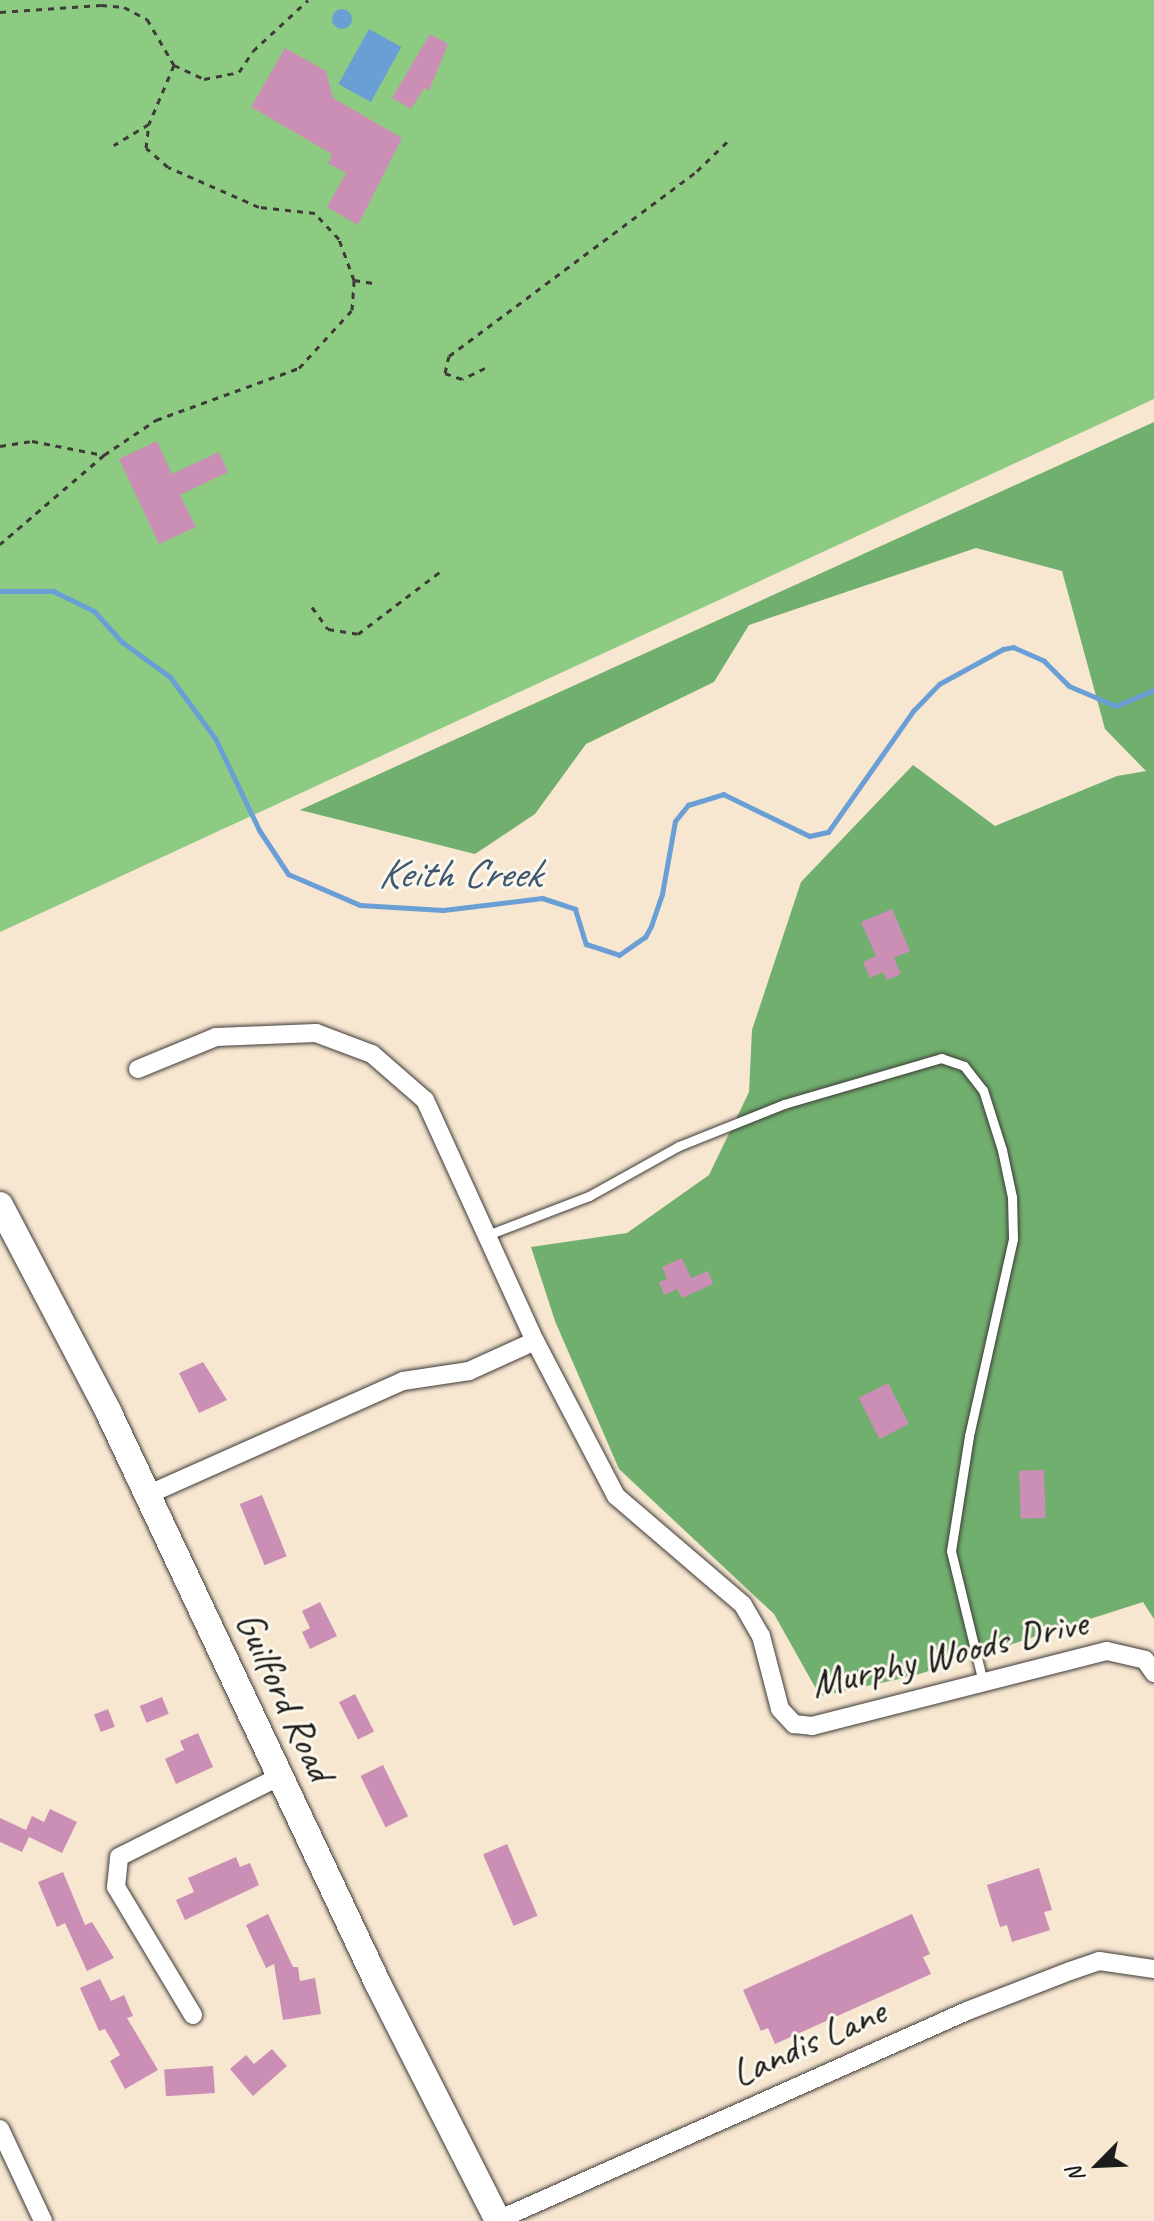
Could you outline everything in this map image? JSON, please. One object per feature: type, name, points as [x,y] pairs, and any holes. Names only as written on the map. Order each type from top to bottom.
[{"type":"street","name":"Murphy Woods Drive","points":[[138,1069],[216,1037],[316,1033],[372,1054],[425,1100],[490,1234],[535,1341],[616,1496],[743,1605],[761,1636],[780,1709],[794,1724],[812,1726],[1107,1651],[1145,1660],[1154,1673]]},
{"type":"street","name":"Guilford Road","points":[[0,1205],[147,1495],[279,1777],[498,2220]]},
{"type":"street","points":[[147,1495],[403,1381],[469,1371],[535,1341]]},
{"type":"street","points":[[193,2015],[116,1887],[119,1857],[279,1777]]},
{"type":"street","name":"Landis Lane","points":[[498,2220],[967,2011],[1070,1971],[1099,1961],[1154,1969]]},
{"type":"street","points":[[0,2129],[43,2221]]},
{"type":"lane","points":[[490,1234],[589,1196],[679,1146],[784,1104],[941,1058],[964,1066],[983,1090],[997,1135],[1013,1225],[1008,1274],[969,1436],[951,1551],[983,1682]]},
{"type":"path","points":[[0,12],[124,7],[147,19],[174,65],[204,79],[239,72],[253,51],[308,0]]},
{"type":"path","points":[[0,544],[104,455],[156,420],[299,368],[352,310],[354,280],[339,239],[315,213],[259,207],[168,167],[146,148],[149,124],[174,65]]},
{"type":"path","points":[[114,145],[149,124]]},
{"type":"path","points":[[485,368],[462,379],[445,373],[449,356],[697,171],[729,140]]},
{"type":"path","points":[[354,280],[378,284]]},
{"type":"path","points":[[0,446],[32,441],[104,455]]},
{"type":"path","points":[[312,607],[328,629],[358,634],[441,571]]},
{"type":"green space","points":[[0,0],[1154,0],[1154,399],[0,932]]},
{"type":"green space","points":[[1154,422],[1154,1619],[1143,1602],[913,1676],[820,1696],[774,1614],[619,1469],[555,1321],[531,1247],[627,1233],[709,1175],[749,1092],[752,1030],[801,882],[913,765],[995,826],[1117,776],[1146,771],[1105,729],[1062,571],[976,548],[749,625],[714,682],[586,744],[535,814],[475,854],[300,810]]},
{"type":"water","points":[[342,9],[349,12],[352,19],[349,26],[342,29],[335,26],[332,19],[335,12]]},
{"type":"water","points":[[369,29],[401,47],[371,102],[338,84]]},
{"type":"building","points":[[430,34],[448,44],[429,91],[424,88],[411,109],[392,98]]},
{"type":"building","points":[[285,48],[326,71],[333,98],[402,138],[358,225],[327,207],[346,173],[328,163],[332,154],[251,107]]},
{"type":"building","points":[[157,441],[172,474],[219,452],[228,472],[180,495],[196,527],[159,544],[119,459]]},
{"type":"building","points":[[892,909],[910,951],[894,958],[901,974],[887,980],[883,972],[870,978],[863,962],[876,956],[861,922]]},
{"type":"building","points":[[682,1258],[691,1278],[708,1271],[713,1284],[682,1298],[677,1289],[664,1295],[659,1282],[667,1279],[662,1267]]},
{"type":"building","points":[[203,1362],[227,1400],[199,1413],[179,1373]]},
{"type":"building","points":[[888,1383],[909,1424],[879,1439],[859,1398]]},
{"type":"building","points":[[1044,1470],[1046,1518],[1021,1519],[1019,1471]]},
{"type":"building","points":[[262,1495],[287,1556],[264,1565],[240,1504]]},
{"type":"building","points":[[320,1602],[337,1636],[310,1649],[302,1632],[310,1628],[302,1611]]},
{"type":"building","points":[[355,1694],[374,1731],[358,1740],[339,1702]]},
{"type":"building","points":[[162,1697],[169,1714],[146,1723],[140,1706]]},
{"type":"building","points":[[108,1709],[115,1727],[101,1732],[94,1714]]},
{"type":"building","points":[[198,1733],[213,1767],[176,1784],[165,1759],[184,1750],[180,1741]]},
{"type":"building","points":[[383,1765],[408,1816],[386,1827],[361,1776]]},
{"type":"building","points":[[50,1809],[77,1822],[62,1853],[29,1837],[22,1852],[0,1842],[0,1818],[26,1830],[32,1816],[44,1822]]},
{"type":"building","points":[[507,1844],[537,1916],[514,1926],[483,1854]]},
{"type":"building","points":[[236,1857],[240,1867],[250,1863],[259,1885],[185,1920],[176,1900],[194,1892],[188,1878]]},
{"type":"building","points":[[1039,1868],[1052,1910],[1044,1912],[1050,1930],[1012,1942],[1007,1925],[1000,1927],[987,1885]]},
{"type":"building","points":[[63,1872],[85,1925],[92,1922],[114,1958],[87,1971],[65,1923],[57,1927],[38,1882]]},
{"type":"building","points":[[268,1914],[293,1967],[298,1967],[300,1981],[315,1978],[321,2014],[283,2020],[274,1964],[266,1968],[246,1925]]},
{"type":"building","points":[[912,1914],[930,1954],[923,1957],[931,1974],[775,2044],[768,2028],[761,2031],[743,1990]]},
{"type":"building","points":[[100,1979],[111,2001],[124,1995],[133,2016],[127,2018],[158,2070],[125,2089],[110,2061],[120,2055],[105,2029],[99,2031],[80,1988]]},
{"type":"building","points":[[272,2049],[287,2066],[253,2096],[230,2069],[246,2055],[254,2064]]},
{"type":"building","points":[[213,2066],[215,2093],[166,2096],[164,2069]]},
{"type":"waterway","name":"Keith Creek","points":[[0,591],[53,591],[94,611],[122,642],[170,677],[215,738],[259,830],[288,874],[360,905],[443,910],[542,898],[575,909],[586,944],[619,955],[645,937],[651,926],[662,894],[675,821],[688,805],[723,794],[809,836],[828,832],[913,711],[939,684],[1003,649],[1013,647],[1044,661],[1069,686],[1116,706],[1154,690]]}]
